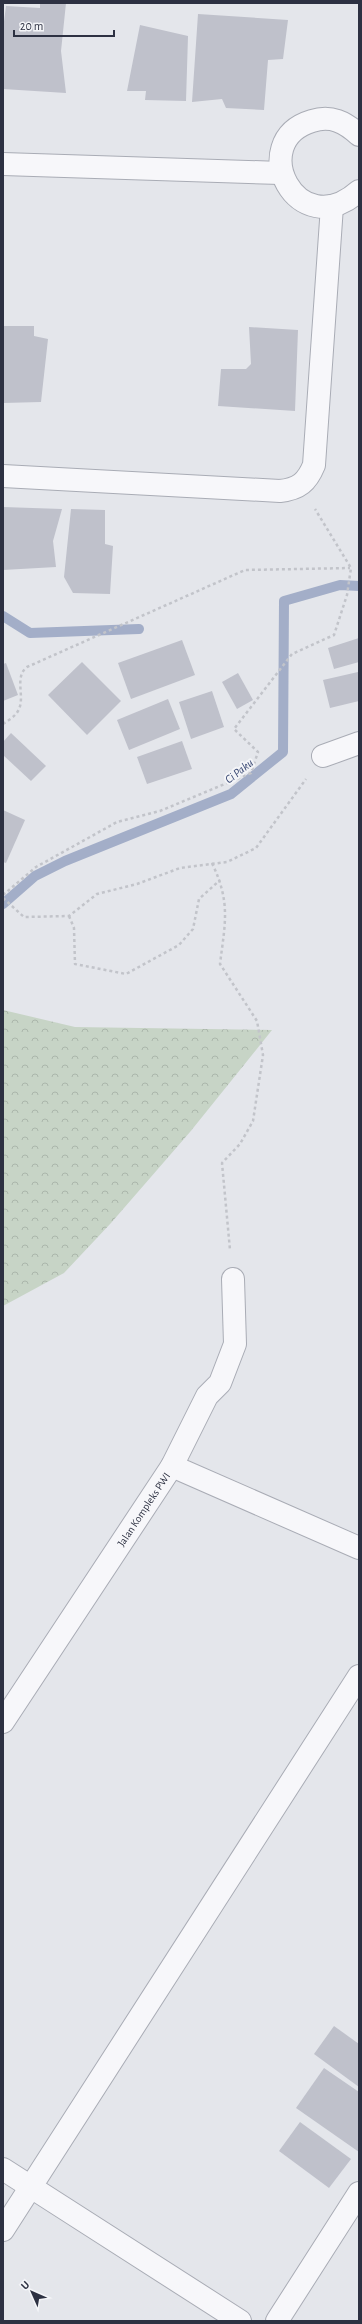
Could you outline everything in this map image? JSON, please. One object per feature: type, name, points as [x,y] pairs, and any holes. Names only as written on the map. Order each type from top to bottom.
[{"type":"street","points":[[359,135],[349,125],[335,119],[320,118],[306,123],[293,131],[285,144],[280,158],[281,173],[288,188],[300,200],[316,206],[332,206],[347,201],[359,191]]},
{"type":"street","points":[[3,164],[281,173]]},
{"type":"street","points":[[3,476],[280,491],[292,490],[300,486],[309,477],[314,465],[332,206]]},
{"type":"street","points":[[323,756],[359,743]]},
{"type":"street","name":"Jalan Kompleks PWI","points":[[3,1722],[172,1466],[207,1396],[220,1384],[235,1344],[233,1279]]},
{"type":"street","points":[[172,1466],[359,1548]]},
{"type":"street","points":[[3,2230],[359,1676]]},
{"type":"street","points":[[3,2169],[240,2321]]},
{"type":"street","points":[[277,2321],[359,2192]]},
{"type":"path","points":[[300,486],[351,568],[347,595],[334,635],[292,654],[234,728],[258,752],[251,772],[160,811],[117,822],[36,867],[3,897],[24,917],[69,916],[97,894],[137,884],[180,868],[227,862],[256,848],[323,756]]},
{"type":"path","points":[[3,724],[15,716],[19,709],[22,672],[27,667],[245,570],[351,568]]},
{"type":"path","points":[[212,863],[220,880],[227,910],[220,964],[257,1021],[263,1055],[252,1121],[240,1144],[222,1163],[233,1279]]},
{"type":"path","points":[[69,916],[74,928],[75,964],[126,974],[179,945],[193,929],[199,900],[220,880]]},
{"type":"green space","points":[[3,1010],[75,1027],[272,1030],[190,1132],[111,1223],[64,1273],[3,1306]]},
{"type":"building","points":[[40,3],[66,3],[61,51],[66,93],[3,89],[3,29],[6,6],[40,8]]},
{"type":"building","points":[[198,14],[288,20],[283,59],[268,60],[264,110],[226,108],[222,99],[192,102]]},
{"type":"building","points":[[140,25],[188,36],[186,101],[145,100],[146,91],[127,91]]},
{"type":"building","points":[[3,326],[34,326],[34,336],[48,339],[41,402],[3,403]]},
{"type":"building","points":[[249,327],[298,330],[295,411],[218,406],[221,369],[246,369],[251,364]]},
{"type":"building","points":[[3,507],[62,509],[53,541],[56,567],[3,570]]},
{"type":"building","points":[[71,509],[105,510],[105,544],[113,546],[110,594],[73,593],[64,577]]},
{"type":"building","points":[[359,638],[359,662],[334,669],[328,648]]},
{"type":"building","points":[[182,640],[195,675],[131,699],[118,663]]},
{"type":"building","points":[[82,662],[121,701],[87,735],[48,695]]},
{"type":"building","points":[[6,663],[18,695],[3,701],[3,664]]},
{"type":"building","points":[[358,672],[359,701],[330,708],[323,680]]},
{"type":"building","points":[[238,673],[253,700],[237,709],[222,682]]},
{"type":"building","points":[[212,691],[224,727],[191,739],[179,702]]},
{"type":"building","points":[[168,699],[180,729],[129,750],[117,720]]},
{"type":"building","points":[[11,733],[46,766],[31,781],[3,755],[3,742]]},
{"type":"building","points":[[182,741],[192,769],[147,784],[137,757]]},
{"type":"building","points":[[3,810],[25,820],[6,863],[3,862]]},
{"type":"building","points":[[334,2026],[359,2044],[359,2087],[314,2054]]},
{"type":"building","points":[[324,2068],[359,2092],[359,2152],[296,2108]]},
{"type":"building","points":[[300,2122],[351,2159],[329,2188],[279,2151]]},
{"type":"waterway","name":"Ci Paku","points":[[3,904],[35,876],[65,861],[231,794],[283,752],[284,601],[340,585],[359,586]]},
{"type":"waterway","points":[[3,616],[30,633],[139,629]]}]
